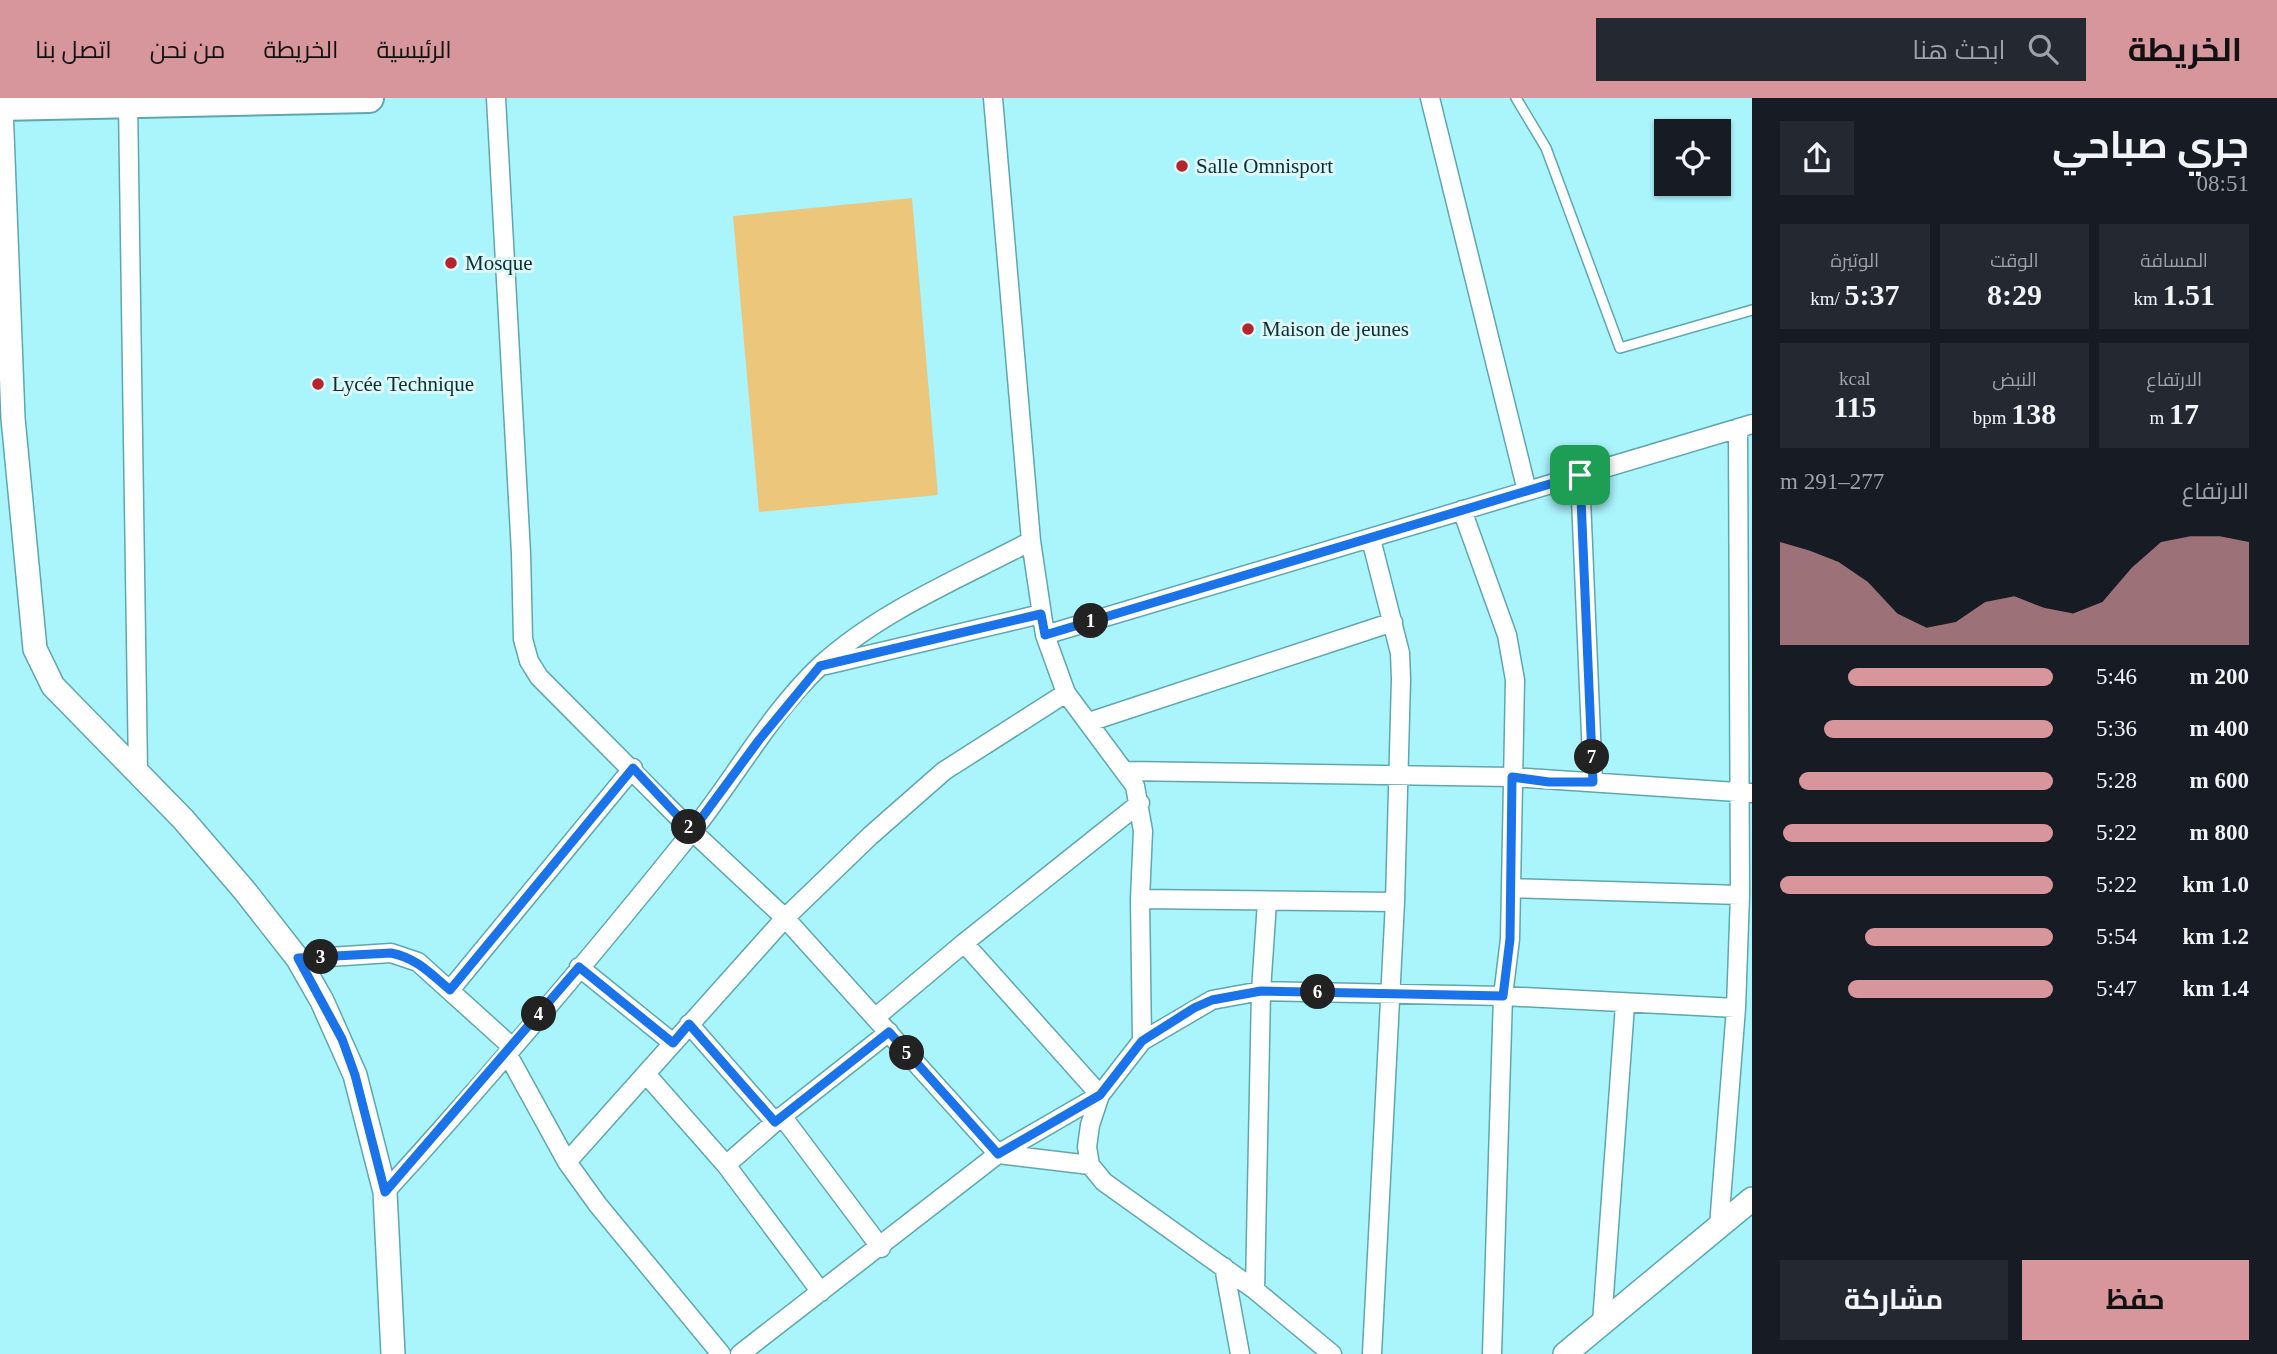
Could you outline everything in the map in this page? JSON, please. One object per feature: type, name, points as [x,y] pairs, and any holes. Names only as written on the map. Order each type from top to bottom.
[{"type":"main road","points":[[1,106],[369,98]]},
{"type":"street","points":[[496,98],[522,553],[523,639],[529,661],[539,677],[633,768],[692,831],[785,918],[998,1154],[1090,1165]]},
{"type":"street","points":[[993,98],[1031,541],[1045,635],[1066,693],[1127,771],[1140,803],[1143,831],[1140,899],[1142,1041]]},
{"type":"street","points":[[1430,98],[1527,491]]},
{"type":"street","points":[[128,102],[138,772]]},
{"type":"street","points":[[1,106],[13,418],[36,649],[53,686],[138,772],[244,890],[298,958],[342,1039],[355,1075],[385,1192],[393,1354]]},
{"type":"street","points":[[1045,635],[1745,426],[1746,792],[1736,1008],[1719,1226]]},
{"type":"street","points":[[1580,475],[1593,782]]},
{"type":"street","points":[[1462,510],[1513,655],[1515,680],[1511,888],[1508,969],[1503,996],[1492,1354]]},
{"type":"street","points":[[1371,539],[1393,622],[1401,666],[1395,902],[1372,1354]]},
{"type":"street","points":[[385,1192],[509,1050],[692,831],[759,740],[820,666],[852,639],[1031,541]]},
{"type":"street","points":[[820,666],[1041,614]]},
{"type":"street","points":[[1089,722],[1393,622]]},
{"type":"street","points":[[567,1162],[785,918],[870,836],[944,771],[1066,693]]},
{"type":"street","points":[[450,990],[633,768]]},
{"type":"street","points":[[1127,771],[1512,777],[1549,782],[1593,782],[1746,792]]},
{"type":"street","points":[[876,1017],[1140,803]]},
{"type":"street","points":[[1511,888],[1740,895]]},
{"type":"street","points":[[1140,899],[1395,902]]},
{"type":"street","points":[[1255,1290],[1261,991],[1266,902]]},
{"type":"street","points":[[964,943],[1100,1095]]},
{"type":"street","points":[[298,958],[391,953],[406,956],[418,962],[450,990],[509,1050],[567,1162],[598,1205],[721,1354]]},
{"type":"street","points":[[579,967],[673,1043]]},
{"type":"street","points":[[1332,1354],[1255,1290],[1104,1182],[1090,1165],[1087,1147],[1090,1125],[1100,1095],[1142,1041],[1194,1008],[1212,1000],[1261,991],[1503,996],[1625,1005],[1736,1008]]},
{"type":"street","points":[[1602,1323],[1625,1005]]},
{"type":"street","points":[[689,1024],[778,1119],[881,1248]]},
{"type":"street","points":[[726,1165],[778,1119],[889,1032]]},
{"type":"street","points":[[646,1074],[726,1165],[821,1293]]},
{"type":"street","points":[[740,1354],[881,1248],[998,1154],[1100,1095]]},
{"type":"street","points":[[1565,1354],[1752,1199]]},
{"type":"street","points":[[1224,1267],[1240,1354]]},
{"type":"lane","points":[[1516,98],[1546,148],[1620,348],[1752,310]]},
{"type":"shaded area","points":[[912,198],[938,495],[759,512],[733,216]]},
{"type":"place","name":"Salle Omnisport","points":[[1182,166]]},
{"type":"place","name":"Mosque","points":[[451,263]]},
{"type":"place","name":"Maison de jeunes","points":[[1248,329]]},
{"type":"place","name":"Lycée Technique","points":[[318,384]]},
{"type":"route","points":[[1580,475],[1593,782],[1549,782],[1512,777],[1510,939],[1503,996],[1261,991],[1212,1000],[1194,1008],[1142,1041],[1100,1095],[998,1154],[889,1032],[775,1122],[689,1024],[673,1043],[579,967],[385,1192],[355,1075],[342,1039],[298,958],[391,953],[406,956],[418,962],[450,990],[633,768],[692,831],[759,740],[820,666],[1041,614],[1045,635],[1580,475]]}]
